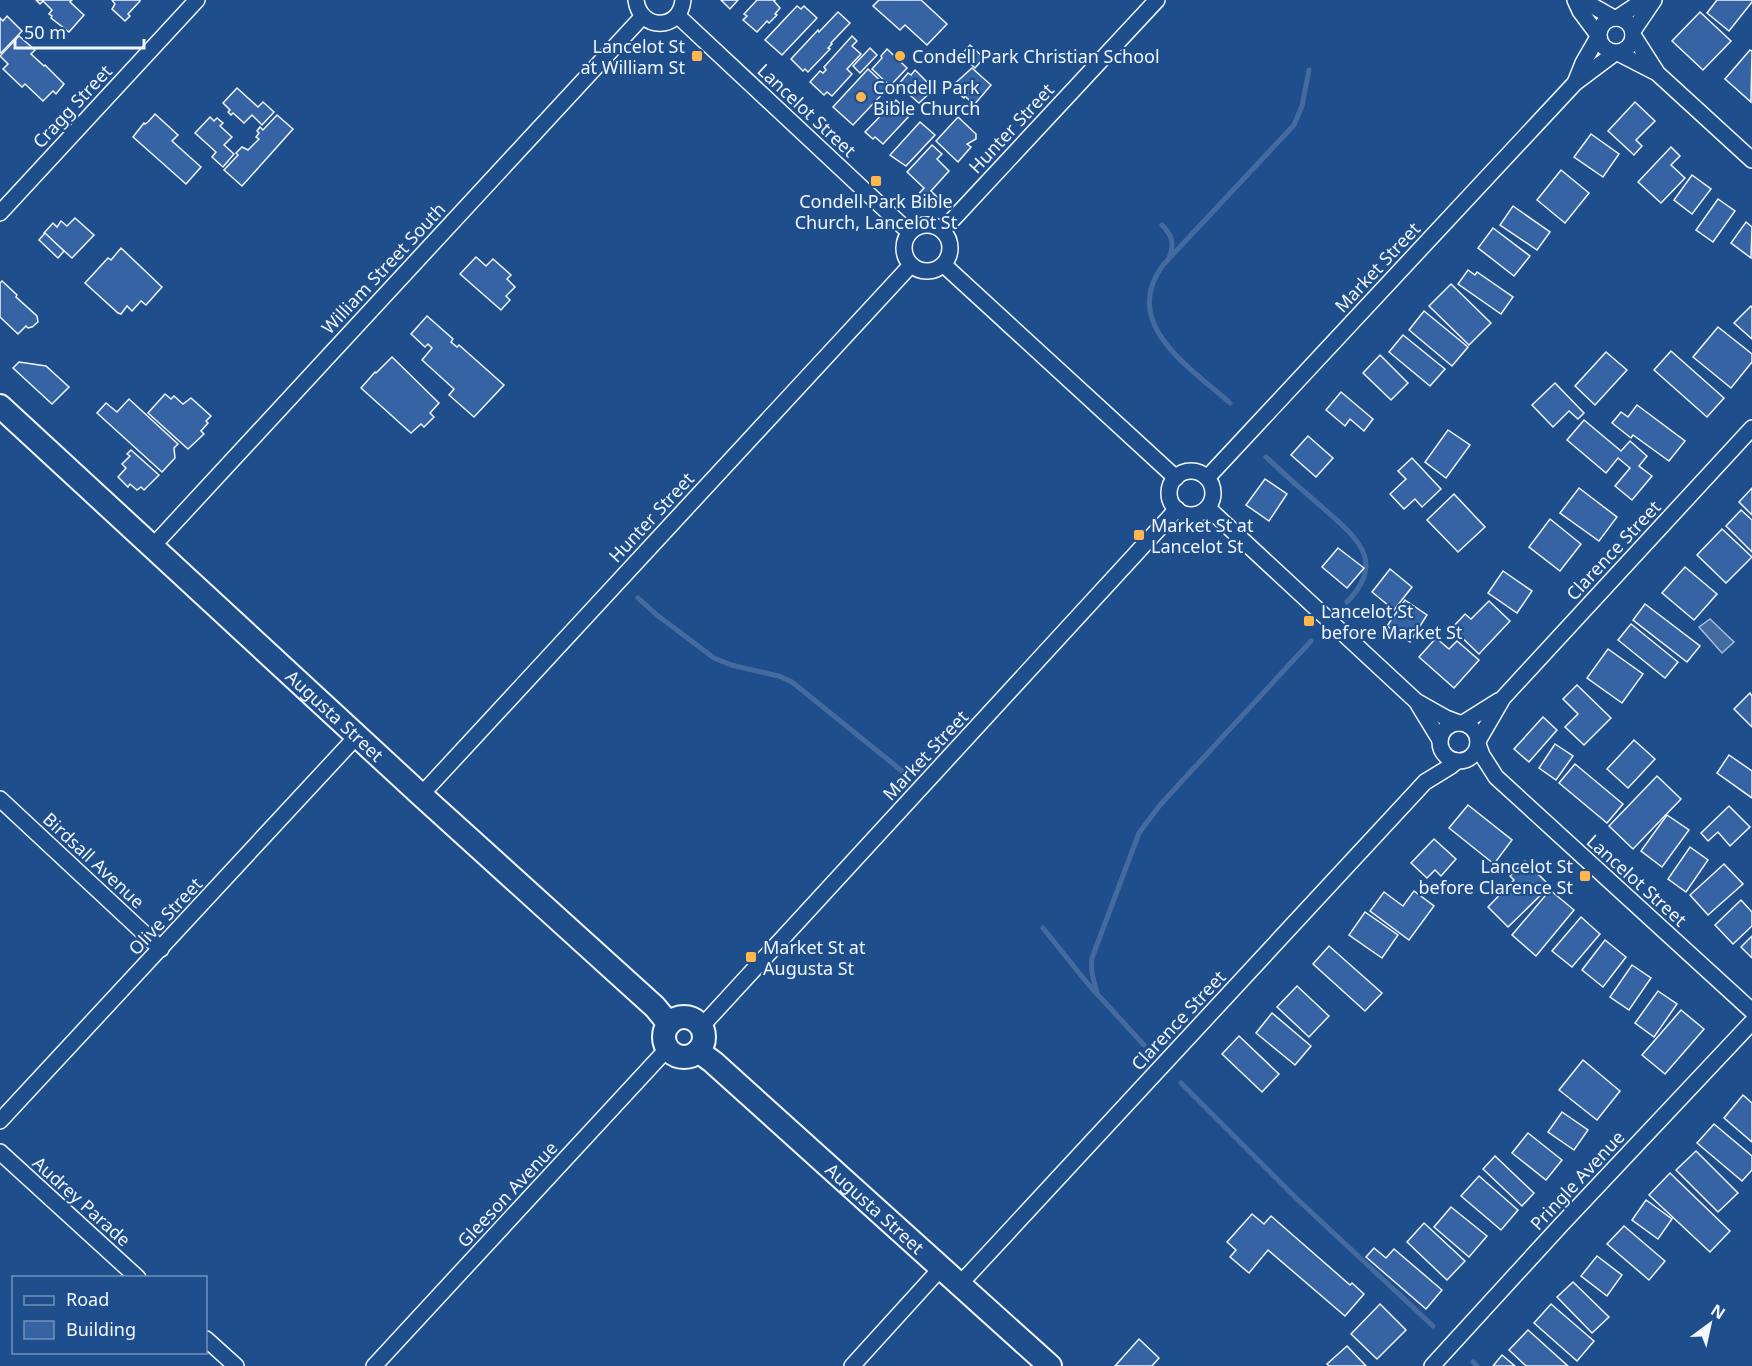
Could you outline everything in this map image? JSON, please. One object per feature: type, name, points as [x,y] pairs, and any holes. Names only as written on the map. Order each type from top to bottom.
[{"type":"street","name":"Cragg Street","points":[[0,213],[197,0]]},
{"type":"street","points":[[636,0],[643,16],[656,23],[664,23],[678,16],[683,0]]},
{"type":"street","name":"Hunter Street","points":[[943,230],[1157,0]]},
{"type":"street","points":[[1575,0],[1604,48],[1657,73],[1752,160]]},
{"type":"street","points":[[1582,0],[1628,23],[1657,73]]},
{"type":"street","points":[[1598,36],[1603,24],[1608,20],[1644,0]]},
{"type":"street","points":[[1617,53],[1629,47],[1633,33],[1654,0]]},
{"type":"street","name":"William Street South","points":[[152,547],[643,16]]},
{"type":"street","name":"Lancelot Street","points":[[678,16],[909,232]]},
{"type":"street","name":"Market Street","points":[[1575,83],[1598,36]]},
{"type":"street","name":"Market Street","points":[[1207,478],[1575,83],[1617,53]]},
{"type":"street","points":[[929,224],[943,230],[951,251],[944,264],[924,272],[911,265],[904,253],[905,238],[909,232],[929,224]]},
{"type":"street","points":[[944,264],[1176,478]]},
{"type":"street","name":"Hunter Street","points":[[421,795],[911,265]]},
{"type":"street","name":"Augusta Street","points":[[0,406],[421,795],[656,1007],[669,1023]]},
{"type":"street","name":"Clarence Street","points":[[1478,743],[1503,698],[1752,428]]},
{"type":"street","points":[[1192,472],[1207,478],[1212,485],[1213,493],[1208,508],[1194,515],[1177,509],[1170,492],[1176,478],[1192,472]]},
{"type":"street","points":[[1208,508],[1416,701],[1446,718],[1473,729],[1477,734],[1478,743],[1472,756],[1459,761],[1446,755],[1416,701]]},
{"type":"street","name":"Market Street","points":[[702,1026],[1177,509]]},
{"type":"street","name":"Clarence Street","points":[[1461,723],[1503,698]]},
{"type":"street","points":[[1441,743],[1445,729],[1453,724],[1461,723]]},
{"type":"street","name":"Olive Street","points":[[0,1121],[357,736]]},
{"type":"street","name":"Clarence Street","points":[[1425,782],[1441,743]]},
{"type":"street","name":"Lancelot Street","points":[[1478,743],[1482,755],[1496,777],[1752,1011]]},
{"type":"street","name":"Lancelot Street","points":[[1459,761],[1496,777]]},
{"type":"street","name":"Clarence Street","points":[[960,1284],[1425,782],[1459,761]]},
{"type":"street","name":"Birdsall Avenue","points":[[0,799],[161,949]]},
{"type":"street","points":[[689,1017],[702,1026],[704,1040],[698,1051],[693,1055],[679,1056],[673,1053],[664,1038],[669,1023],[678,1018],[689,1017]]},
{"type":"street","name":"Pringle Avenue","points":[[1432,1366],[1752,1022]]},
{"type":"street","name":"Gleeson Avenue","points":[[374,1366],[668,1048]]},
{"type":"street","name":"Augusta Street","points":[[698,1051],[713,1062],[1050,1366]]},
{"type":"street","name":"Audrey Parade","points":[[0,1152],[136,1276]]},
{"type":"street","points":[[852,1366],[942,1267]]},
{"type":"street","points":[[207,1340],[236,1366]]},
{"type":"water","points":[[1710,619],[1734,642],[1722,653],[1699,627]]},
{"type":"building","points":[[36,0],[72,0],[70,2],[84,15],[69,32],[51,18],[49,14],[52,10],[43,1],[40,4]]},
{"type":"building","points":[[112,0],[140,1],[125,21],[112,9],[115,4]]},
{"type":"building","points":[[721,0],[738,0],[730,9]]},
{"type":"building","points":[[757,0],[775,0],[780,8],[775,14],[777,15],[769,23],[767,21],[757,32],[743,20],[747,16],[744,14]]},
{"type":"building","points":[[879,0],[921,0],[947,24],[927,45],[905,25],[900,30],[873,6]]},
{"type":"building","points":[[1717,0],[1752,0],[1752,2],[1729,31],[1707,13]]},
{"type":"building","points":[[797,6],[801,9],[804,6],[817,18],[782,55],[765,40]]},
{"type":"building","points":[[838,12],[850,23],[808,72],[805,69],[803,71],[791,59]]},
{"type":"building","points":[[1700,12],[1731,41],[1703,70],[1672,41]]},
{"type":"building","points":[[7,16],[22,31],[1,53],[0,18],[3,21]]},
{"type":"building","points":[[19,36],[35,50],[31,54],[64,84],[56,94],[53,91],[43,101],[25,84],[22,87],[3,69],[8,64],[0,56]]},
{"type":"building","points":[[852,36],[857,41],[852,46],[861,54],[847,69],[852,74],[832,96],[827,92],[824,95],[810,82],[820,71],[823,73],[826,70],[824,67]]},
{"type":"building","points":[[970,45],[984,58],[975,68],[961,55]]},
{"type":"building","points":[[870,48],[877,55],[860,73],[853,66]]},
{"type":"building","points":[[887,49],[907,68],[890,86],[872,69]]},
{"type":"building","points":[[1750,50],[1752,51],[1751,102],[1725,79]]},
{"type":"building","points":[[972,68],[991,85],[974,105],[951,87]]},
{"type":"building","name":"Condell Park Bible Church","points":[[868,69],[888,88],[853,125],[833,107]]},
{"type":"building","points":[[915,70],[934,89],[919,103],[898,85],[908,73],[911,75]]},
{"type":"building","points":[[237,88],[258,107],[263,102],[274,112],[262,125],[252,115],[244,123],[233,113],[231,115],[228,112],[230,110],[223,103]]},
{"type":"building","points":[[896,100],[911,114],[883,144],[865,132]]},
{"type":"building","points":[[1635,102],[1655,121],[1636,140],[1642,146],[1634,155],[1608,131]]},
{"type":"building","points":[[155,114],[178,135],[172,141],[201,167],[186,184],[133,137]]},
{"type":"building","points":[[277,115],[293,129],[242,186],[224,170],[242,147],[248,150],[259,139],[256,137],[260,127],[263,130]]},
{"type":"building","points":[[210,117],[214,121],[217,118],[223,123],[220,126],[232,137],[224,145],[234,154],[223,167],[212,157],[216,152],[195,133]]},
{"type":"building","points":[[958,117],[976,134],[976,139],[967,144],[971,147],[958,162],[936,141]]},
{"type":"building","points":[[920,122],[935,135],[906,166],[890,155]]},
{"type":"building","points":[[1591,134],[1619,154],[1603,177],[1574,157]]},
{"type":"building","points":[[932,145],[942,154],[937,159],[949,171],[931,191],[937,197],[927,208],[922,208],[913,200],[924,188],[907,172]]},
{"type":"building","points":[[1671,147],[1680,156],[1671,165],[1685,178],[1661,203],[1638,182]]},
{"type":"building","points":[[1561,170],[1589,193],[1565,223],[1537,200]]},
{"type":"building","points":[[1692,175],[1711,189],[1692,214],[1674,200]]},
{"type":"building","points":[[1718,199],[1735,211],[1713,242],[1696,230]]},
{"type":"building","points":[[1513,206],[1550,232],[1537,250],[1500,225]]},
{"type":"building","points":[[75,218],[94,235],[72,258],[44,233],[53,223],[57,227],[61,221],[67,226]]},
{"type":"building","points":[[1746,222],[1752,227],[1751,258],[1731,243]]},
{"type":"building","points":[[1493,228],[1530,256],[1514,276],[1478,248]]},
{"type":"building","points":[[45,233],[64,251],[58,258],[39,240]]},
{"type":"building","points":[[121,248],[162,287],[146,305],[141,301],[132,311],[127,306],[121,314],[85,283],[108,258],[111,260]]},
{"type":"building","points":[[476,257],[486,266],[493,259],[511,275],[507,279],[515,287],[506,296],[510,300],[501,310],[460,274]]},
{"type":"building","points":[[1468,270],[1475,275],[1477,272],[1513,297],[1501,314],[1458,284]]},
{"type":"building","points":[[2,281],[37,316],[38,322],[32,327],[26,326],[18,334],[0,317],[0,283]]},
{"type":"building","points":[[1451,284],[1491,323],[1469,345],[1429,306]]},
{"type":"building","points":[[1752,307],[1752,339],[1734,323]]},
{"type":"building","points":[[1424,311],[1468,347],[1452,366],[1409,330]]},
{"type":"building","points":[[427,316],[453,339],[451,342],[457,347],[459,345],[504,385],[474,417],[449,395],[454,389],[422,360],[432,348],[428,344],[425,347],[411,334]]},
{"type":"building","points":[[1718,327],[1752,354],[1752,362],[1731,388],[1693,357]]},
{"type":"building","points":[[1403,335],[1445,369],[1430,386],[1389,352]]},
{"type":"building","points":[[1671,351],[1724,398],[1707,417],[1654,370]]},
{"type":"building","points":[[1606,352],[1627,370],[1595,405],[1575,386]]},
{"type":"building","points":[[1380,355],[1408,383],[1391,400],[1363,373]]},
{"type":"building","points":[[392,357],[439,403],[430,413],[434,417],[424,427],[421,424],[411,433],[361,388]]},
{"type":"building","points":[[19,362],[46,366],[69,387],[52,404],[13,368]]},
{"type":"building","points":[[1555,383],[1584,413],[1578,419],[1569,411],[1553,427],[1532,405]]},
{"type":"building","points":[[1341,392],[1373,419],[1364,431],[1350,419],[1345,426],[1326,410]]},
{"type":"building","points":[[165,394],[171,399],[174,396],[183,404],[191,398],[211,416],[201,431],[204,434],[188,449],[148,413]]},
{"type":"building","points":[[129,399],[178,444],[174,448],[175,458],[162,472],[97,413],[106,403],[117,412]]},
{"type":"building","points":[[1637,405],[1685,441],[1669,461],[1633,435],[1631,438],[1612,423],[1621,412],[1628,417]]},
{"type":"building","points":[[1584,420],[1621,451],[1630,441],[1647,456],[1639,466],[1652,476],[1632,500],[1615,486],[1630,468],[1618,458],[1606,473],[1567,440]]},
{"type":"building","points":[[1448,430],[1470,445],[1446,478],[1425,462]]},
{"type":"building","points":[[1308,436],[1333,458],[1316,477],[1291,455]]},
{"type":"building","points":[[131,450],[159,475],[144,490],[141,487],[137,490],[130,484],[128,487],[118,477],[126,468],[122,464],[130,456],[127,454]]},
{"type":"building","points":[[1412,458],[1441,489],[1422,507],[1415,499],[1404,509],[1390,494],[1406,479],[1398,471]]},
{"type":"building","points":[[1265,479],[1287,494],[1269,521],[1246,505]]},
{"type":"building","points":[[1579,488],[1617,517],[1599,541],[1560,513]]},
{"type":"building","points":[[1752,488],[1752,515],[1739,502]]},
{"type":"building","points":[[1454,494],[1485,527],[1458,552],[1427,520]]},
{"type":"building","points":[[1741,510],[1752,520],[1752,552],[1726,526]]},
{"type":"building","points":[[1550,519],[1581,544],[1560,571],[1529,547]]},
{"type":"building","points":[[1722,529],[1752,557],[1726,583],[1697,555]]},
{"type":"building","points":[[1338,548],[1364,568],[1347,588],[1322,567]]},
{"type":"building","points":[[1685,567],[1717,594],[1694,620],[1662,593]]},
{"type":"building","points":[[1390,569],[1412,587],[1394,610],[1372,592]]},
{"type":"building","points":[[1503,571],[1532,591],[1517,613],[1488,593]]},
{"type":"building","points":[[1405,600],[1427,615],[1410,642],[1387,626]]},
{"type":"building","points":[[1489,601],[1510,621],[1479,654],[1452,628],[1465,614],[1471,619]]},
{"type":"building","points":[[1645,604],[1700,646],[1687,662],[1633,620]]},
{"type":"building","points":[[1631,624],[1678,662],[1665,678],[1618,640]]},
{"type":"building","points":[[1436,638],[1449,649],[1457,641],[1479,660],[1454,688],[1419,657]]},
{"type":"building","points":[[1608,649],[1643,674],[1622,703],[1587,678]]},
{"type":"building","points":[[1577,685],[1611,718],[1584,745],[1565,727],[1578,714],[1563,699]]},
{"type":"building","points":[[1750,693],[1752,696],[1752,727],[1734,709]]},
{"type":"building","points":[[1543,717],[1557,730],[1529,762],[1514,749]]},
{"type":"building","points":[[1634,740],[1655,759],[1628,788],[1607,769]]},
{"type":"building","points":[[1555,744],[1573,756],[1556,780],[1539,768]]},
{"type":"building","points":[[1729,755],[1752,771],[1752,798],[1717,773]]},
{"type":"building","points":[[1575,764],[1623,804],[1607,823],[1559,783]]},
{"type":"building","points":[[1657,776],[1681,799],[1633,849],[1609,826]]},
{"type":"building","points":[[1468,805],[1512,840],[1494,864],[1449,828]]},
{"type":"building","points":[[1729,806],[1750,827],[1730,846],[1718,832],[1708,841],[1701,833]]},
{"type":"building","points":[[1667,815],[1689,830],[1662,867],[1641,851]]},
{"type":"building","points":[[1434,839],[1456,859],[1441,876],[1435,870],[1427,878],[1411,863]]},
{"type":"building","points":[[1690,847],[1708,860],[1686,892],[1668,879]]},
{"type":"building","points":[[1525,861],[1550,886],[1508,927],[1488,907],[1514,880],[1510,876]]},
{"type":"building","points":[[1724,864],[1743,884],[1708,915],[1690,895]]},
{"type":"building","points":[[1550,890],[1574,910],[1536,956],[1512,935]]},
{"type":"building","points":[[1414,891],[1434,906],[1409,940],[1370,911],[1384,892],[1403,906]]},
{"type":"building","points":[[1741,900],[1752,912],[1752,926],[1733,944],[1715,925]]},
{"type":"building","points":[[1365,912],[1398,935],[1382,958],[1349,935]]},
{"type":"building","points":[[1581,917],[1600,934],[1572,967],[1552,951]]},
{"type":"building","points":[[1752,936],[1752,958],[1741,947]]},
{"type":"building","points":[[1605,940],[1626,957],[1603,987],[1582,970]]},
{"type":"building","points":[[1329,946],[1382,993],[1365,1011],[1313,964]]},
{"type":"building","points":[[1632,965],[1651,978],[1629,1010],[1610,997]]},
{"type":"building","points":[[1297,986],[1329,1016],[1309,1037],[1277,1007]]},
{"type":"building","points":[[1658,991],[1677,1004],[1654,1037],[1635,1023]]},
{"type":"building","points":[[1681,1010],[1704,1029],[1665,1074],[1642,1055]]},
{"type":"building","points":[[1272,1013],[1311,1046],[1295,1065],[1256,1033]]},
{"type":"building","points":[[1239,1036],[1279,1074],[1262,1092],[1222,1054]]},
{"type":"building","points":[[1583,1060],[1620,1091],[1597,1120],[1559,1090]]},
{"type":"building","points":[[1743,1095],[1752,1103],[1752,1142],[1724,1118]]},
{"type":"building","points":[[1562,1112],[1588,1130],[1574,1150],[1548,1132]]},
{"type":"building","points":[[1714,1124],[1752,1156],[1752,1170],[1742,1181],[1697,1143]]},
{"type":"building","points":[[1528,1133],[1562,1160],[1546,1180],[1512,1153]]},
{"type":"building","points":[[1696,1151],[1738,1193],[1718,1212],[1676,1170]]},
{"type":"building","points":[[1495,1156],[1534,1193],[1522,1206],[1483,1169]]},
{"type":"building","points":[[1670,1173],[1730,1231],[1710,1252],[1649,1195]]},
{"type":"building","points":[[1479,1176],[1518,1210],[1501,1230],[1461,1196]]},
{"type":"building","points":[[1646,1200],[1672,1219],[1658,1239],[1632,1220]]},
{"type":"building","points":[[1451,1207],[1487,1236],[1469,1257],[1434,1227]]},
{"type":"building","points":[[1252,1214],[1264,1224],[1271,1216],[1350,1285],[1352,1283],[1364,1294],[1345,1316],[1268,1250],[1249,1273],[1230,1257],[1236,1250],[1227,1242]]},
{"type":"building","points":[[1424,1223],[1465,1261],[1447,1280],[1407,1242]]},
{"type":"building","points":[[1624,1226],[1665,1261],[1649,1280],[1607,1244]]},
{"type":"building","points":[[1374,1248],[1386,1258],[1394,1249],[1442,1290],[1426,1309],[1366,1257]]},
{"type":"building","points":[[1597,1256],[1622,1275],[1607,1296],[1581,1276]]},
{"type":"building","points":[[1573,1282],[1609,1317],[1592,1333],[1557,1297]]},
{"type":"building","points":[[1380,1304],[1406,1330],[1377,1359],[1351,1334]]},
{"type":"building","points":[[1551,1304],[1594,1341],[1577,1361],[1534,1323]]},
{"type":"building","points":[[1528,1330],[1568,1366],[1526,1366],[1509,1350]]},
{"type":"building","points":[[1139,1339],[1159,1358],[1152,1366],[1115,1366]]},
{"type":"building","points":[[1347,1346],[1366,1366],[1329,1366],[1327,1364]]},
{"type":"building","points":[[1502,1355],[1515,1366],[1493,1366]]},
{"type":"waterway","points":[[1230,403],[1180,360],[1165,343],[1155,325],[1149,307],[1152,286],[1163,265],[1294,125],[1302,106],[1309,70]]},
{"type":"waterway","points":[[1162,225],[1171,240],[1172,248],[1169,258]]},
{"type":"waterway","points":[[1266,457],[1346,529],[1362,550],[1366,561],[1365,574],[1359,587],[1347,602]]},
{"type":"waterway","points":[[638,598],[714,658],[731,665],[779,676],[792,682],[902,771]]},
{"type":"waterway","points":[[1097,993],[1092,972],[1092,958],[1139,833],[1160,805],[1311,641]]},
{"type":"waterway","points":[[1043,928],[1088,984],[1144,1045]]},
{"type":"waterway","points":[[1181,1083],[1296,1198],[1433,1326]]},
{"type":"waterway","points":[[1473,1362],[1477,1366]]},
{"type":"place","name":"Lancelot St at William St","points":[[697,56]]},
{"type":"place","name":"Condell Park Christian School","points":[[900,56]]},
{"type":"place","name":"Condell Park Bible Church","points":[[861,97]]},
{"type":"place","name":"Condell Park Bible Church, Lancelot St","points":[[876,181]]},
{"type":"place","name":"Market St at Lancelot St","points":[[1139,535]]},
{"type":"place","name":"Lancelot St before Market St","points":[[1309,621]]},
{"type":"place","name":"Lancelot St before Clarence St","points":[[1585,876]]},
{"type":"place","name":"Market St at Augusta St","points":[[751,957]]}]
